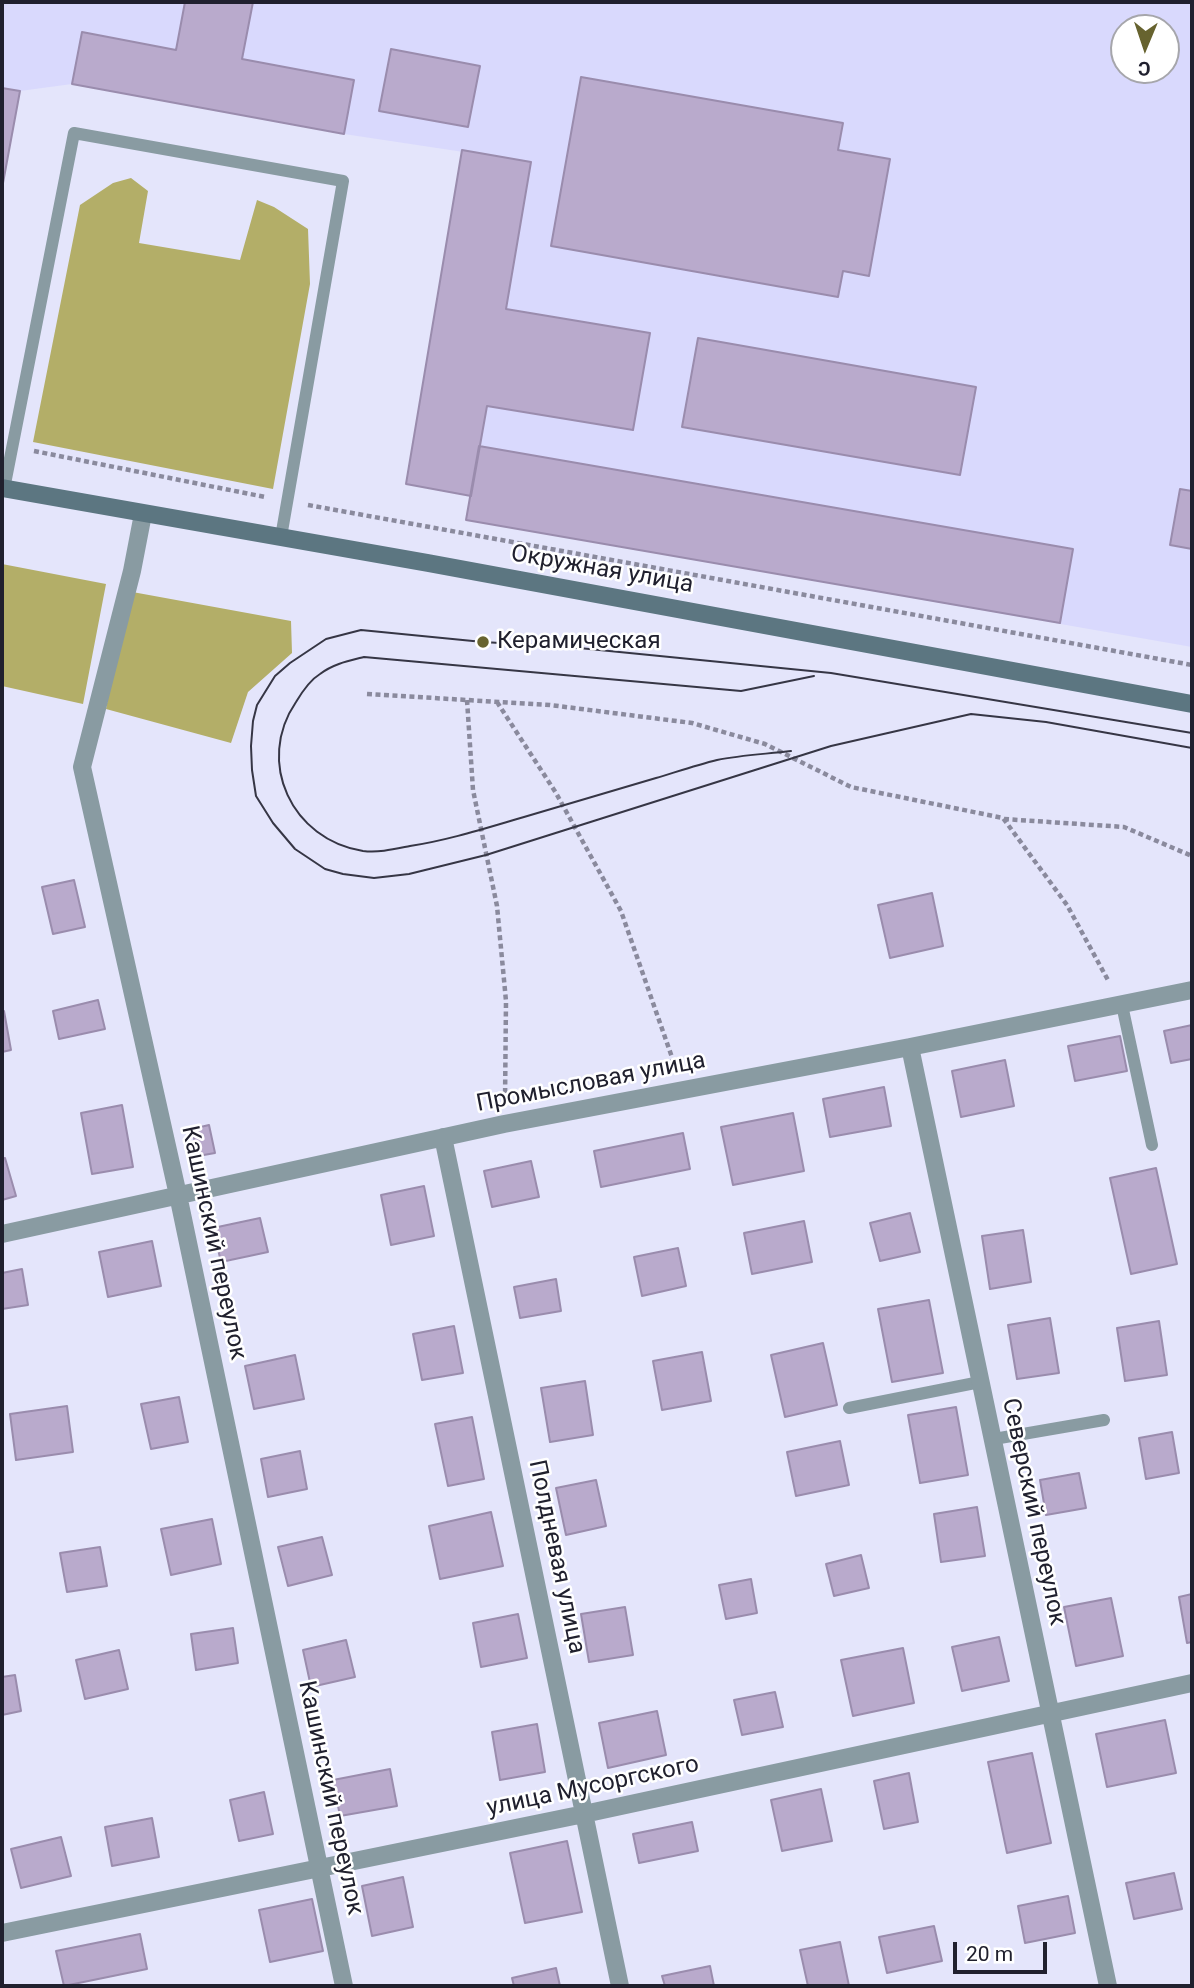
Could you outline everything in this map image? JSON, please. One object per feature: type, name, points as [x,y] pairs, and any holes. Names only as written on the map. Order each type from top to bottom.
[{"type":"main road","name":"Окружная улица","points":[[3,489],[281,537],[1192,704]]},
{"type":"street","name":"Кашинский переулок","points":[[143,514],[132,571],[82,767],[178,1195],[344,1986]]},
{"type":"street","name":"Промысловая улица","points":[[2,1234],[504,1124],[1192,990]]},
{"type":"street","name":"Северский переулок","points":[[910,1047],[1108,1986]]},
{"type":"street","name":"Полдневая улица","points":[[443,1137],[620,1986]]},
{"type":"street","name":"улица Мусоргского","points":[[2,1933],[584,1814],[1192,1683]]},
{"type":"lane","points":[[3,489],[74,133],[343,181],[281,537]]},
{"type":"lane","points":[[1122,1005],[1152,1145]]},
{"type":"lane","points":[[849,1408],[980,1382]]},
{"type":"lane","points":[[994,1439],[1104,1420]]},
{"type":"path","points":[[11,446],[286,501],[1192,665]]},
{"type":"path","points":[[367,694],[550,705],[692,723],[765,744],[850,787],[1003,818],[1124,827],[1192,856]]},
{"type":"path","points":[[467,699],[473,790],[497,906],[506,1002],[504,1124]]},
{"type":"path","points":[[497,701],[556,793],[621,911],[684,1090]]},
{"type":"path","points":[[1003,818],[1067,905],[1122,1005]]},
{"type":"shaded area","points":[[2,2],[1192,2],[1192,647],[466,520],[506,309],[530,162],[344,134],[72,84],[20,91],[2,188]]},
{"type":"shaded area","points":[[131,178],[148,191],[139,243],[240,260],[257,200],[274,207],[308,229],[310,284],[273,489],[33,442],[80,205],[113,183]]},
{"type":"shaded area","points":[[2,564],[106,584],[83,704],[2,686]]},
{"type":"shaded area","points":[[127,591],[291,621],[292,653],[248,692],[231,743],[106,709]]},
{"type":"building","points":[[185,2],[253,2],[242,59],[354,80],[344,134],[72,84],[82,32],[176,50]]},
{"type":"building","points":[[391,49],[480,66],[468,127],[379,111]]},
{"type":"building","points":[[581,77],[843,123],[838,150],[890,159],[869,276],[843,271],[838,297],[551,246]]},
{"type":"building","points":[[2,88],[20,91],[3,183],[2,183]]},
{"type":"building","points":[[462,150],[531,162],[506,309],[650,333],[633,430],[487,406],[471,496],[406,484]]},
{"type":"building","points":[[698,338],[976,387],[960,475],[682,427]]},
{"type":"building","points":[[479,446],[1073,549],[1060,623],[466,520]]},
{"type":"building","points":[[1180,489],[1192,491],[1192,549],[1170,545]]},
{"type":"building","points":[[74,880],[85,927],[53,934],[42,887]]},
{"type":"building","points":[[932,893],[943,946],[890,958],[878,905]]},
{"type":"building","points":[[98,1000],[105,1029],[59,1039],[53,1011]]},
{"type":"building","points":[[4,1011],[11,1050],[2,1052],[2,1012]]},
{"type":"building","points":[[1192,1025],[1192,1059],[1171,1063],[1164,1031]]},
{"type":"building","points":[[1120,1036],[1127,1071],[1075,1081],[1068,1046]]},
{"type":"building","points":[[1005,1060],[1014,1106],[961,1117],[952,1071]]},
{"type":"building","points":[[884,1087],[891,1126],[830,1137],[823,1099]]},
{"type":"building","points":[[122,1105],[133,1167],[92,1174],[81,1113]]},
{"type":"building","points":[[793,1113],[804,1171],[733,1185],[721,1127]]},
{"type":"building","points":[[209,1125],[215,1153],[198,1156],[192,1129]]},
{"type":"building","points":[[683,1133],[690,1169],[601,1187],[594,1151]]},
{"type":"building","points":[[5,1158],[16,1196],[2,1200],[2,1159]]},
{"type":"building","points":[[531,1161],[539,1197],[492,1207],[484,1171]]},
{"type":"building","points":[[1156,1168],[1177,1264],[1131,1274],[1110,1178]]},
{"type":"building","points":[[424,1186],[434,1236],[391,1245],[381,1195]]},
{"type":"building","points":[[910,1213],[920,1252],[880,1261],[870,1223]]},
{"type":"building","points":[[260,1218],[268,1252],[221,1262],[213,1228]]},
{"type":"building","points":[[804,1221],[812,1262],[752,1274],[744,1233]]},
{"type":"building","points":[[1023,1230],[1031,1282],[990,1289],[982,1236]]},
{"type":"building","points":[[152,1241],[161,1286],[108,1297],[99,1252]]},
{"type":"building","points":[[678,1248],[686,1286],[642,1296],[634,1257]]},
{"type":"building","points":[[22,1269],[28,1305],[2,1309],[2,1273]]},
{"type":"building","points":[[556,1279],[561,1311],[520,1318],[514,1287]]},
{"type":"building","points":[[929,1300],[943,1373],[892,1382],[878,1309]]},
{"type":"building","points":[[1050,1318],[1059,1373],[1017,1379],[1008,1325]]},
{"type":"building","points":[[1159,1321],[1167,1375],[1125,1381],[1117,1328]]},
{"type":"building","points":[[454,1326],[463,1373],[422,1380],[413,1334]]},
{"type":"building","points":[[823,1343],[837,1405],[785,1417],[771,1355]]},
{"type":"building","points":[[702,1352],[711,1401],[662,1410],[653,1361]]},
{"type":"building","points":[[295,1355],[304,1399],[254,1409],[245,1366]]},
{"type":"building","points":[[585,1381],[593,1435],[550,1442],[541,1388]]},
{"type":"building","points":[[179,1397],[188,1442],[151,1449],[141,1404]]},
{"type":"building","points":[[67,1406],[73,1452],[16,1460],[10,1414]]},
{"type":"building","points":[[956,1407],[968,1475],[920,1483],[908,1415]]},
{"type":"building","points":[[472,1417],[484,1479],[448,1486],[435,1424]]},
{"type":"building","points":[[1172,1432],[1179,1473],[1146,1479],[1139,1438]]},
{"type":"building","points":[[840,1441],[849,1485],[796,1496],[787,1452]]},
{"type":"building","points":[[300,1451],[307,1489],[268,1497],[261,1459]]},
{"type":"building","points":[[1079,1473],[1086,1508],[1046,1515],[1040,1480]]},
{"type":"building","points":[[596,1480],[606,1526],[566,1535],[556,1488]]},
{"type":"building","points":[[977,1507],[985,1556],[941,1562],[934,1514]]},
{"type":"building","points":[[491,1512],[503,1566],[440,1579],[429,1526]]},
{"type":"building","points":[[212,1519],[221,1564],[171,1575],[161,1529]]},
{"type":"building","points":[[322,1537],[332,1575],[288,1586],[278,1547]]},
{"type":"building","points":[[100,1547],[107,1586],[67,1592],[60,1553]]},
{"type":"building","points":[[861,1555],[869,1588],[834,1596],[826,1564]]},
{"type":"building","points":[[751,1579],[757,1613],[726,1619],[719,1585]]},
{"type":"building","points":[[1192,1594],[1192,1642],[1187,1643],[1179,1597]]},
{"type":"building","points":[[1111,1598],[1123,1656],[1076,1666],[1064,1607]]},
{"type":"building","points":[[625,1607],[633,1655],[589,1662],[581,1614]]},
{"type":"building","points":[[518,1614],[527,1658],[481,1667],[473,1623]]},
{"type":"building","points":[[233,1628],[238,1663],[196,1670],[191,1634]]},
{"type":"building","points":[[999,1637],[1009,1681],[962,1691],[952,1647]]},
{"type":"building","points":[[346,1640],[355,1677],[311,1687],[303,1650]]},
{"type":"building","points":[[903,1648],[914,1703],[853,1716],[841,1660]]},
{"type":"building","points":[[119,1650],[128,1689],[85,1699],[76,1660]]},
{"type":"building","points":[[15,1675],[21,1711],[2,1715],[2,1677]]},
{"type":"building","points":[[775,1692],[783,1727],[742,1735],[734,1700]]},
{"type":"building","points":[[657,1711],[666,1755],[608,1768],[599,1723]]},
{"type":"building","points":[[1165,1720],[1176,1773],[1107,1787],[1096,1734]]},
{"type":"building","points":[[537,1724],[545,1772],[500,1780],[492,1732]]},
{"type":"building","points":[[1032,1753],[1051,1843],[1007,1853],[988,1762]]},
{"type":"building","points":[[390,1769],[397,1806],[340,1816],[333,1780]]},
{"type":"building","points":[[909,1773],[918,1822],[884,1829],[874,1781]]},
{"type":"building","points":[[821,1789],[832,1841],[782,1851],[771,1800]]},
{"type":"building","points":[[264,1792],[273,1834],[239,1841],[230,1800]]},
{"type":"building","points":[[152,1818],[159,1857],[112,1866],[105,1827]]},
{"type":"building","points":[[692,1822],[698,1851],[639,1863],[633,1834]]},
{"type":"building","points":[[61,1837],[71,1876],[21,1888],[11,1849]]},
{"type":"building","points":[[567,1841],[582,1912],[525,1923],[510,1853]]},
{"type":"building","points":[[1174,1873],[1182,1909],[1134,1919],[1126,1883]]},
{"type":"building","points":[[403,1877],[413,1927],[372,1936],[362,1886]]},
{"type":"building","points":[[1068,1896],[1075,1933],[1025,1943],[1018,1906]]},
{"type":"building","points":[[312,1899],[323,1951],[270,1962],[259,1910]]},
{"type":"building","points":[[934,1926],[942,1961],[887,1973],[879,1937]]},
{"type":"building","points":[[140,1934],[147,1969],[64,1986],[56,1951]]},
{"type":"building","points":[[840,1942],[849,1986],[808,1986],[800,1950]]},
{"type":"building","points":[[710,1966],[714,1986],[665,1986],[662,1976]]},
{"type":"building","points":[[556,1968],[560,1986],[514,1986],[512,1978]]},
{"type":"tram line","points":[[1192,733],[831,673],[361,630],[326,639],[275,676],[257,705],[251,746],[256,796],[273,823],[295,849],[325,869],[374,878],[409,874],[486,855],[831,746],[971,714],[1046,722],[1192,748]]},
{"type":"tram line","points":[[791,751],[717,760],[467,833],[393,849],[363,851],[338,844],[317,832],[300,815],[288,795],[280,773],[279,749],[284,725],[310,683],[330,668],[364,657],[741,691],[814,676]]},
{"type":"place","name":"Керамическая","points":[[483,642]]}]
